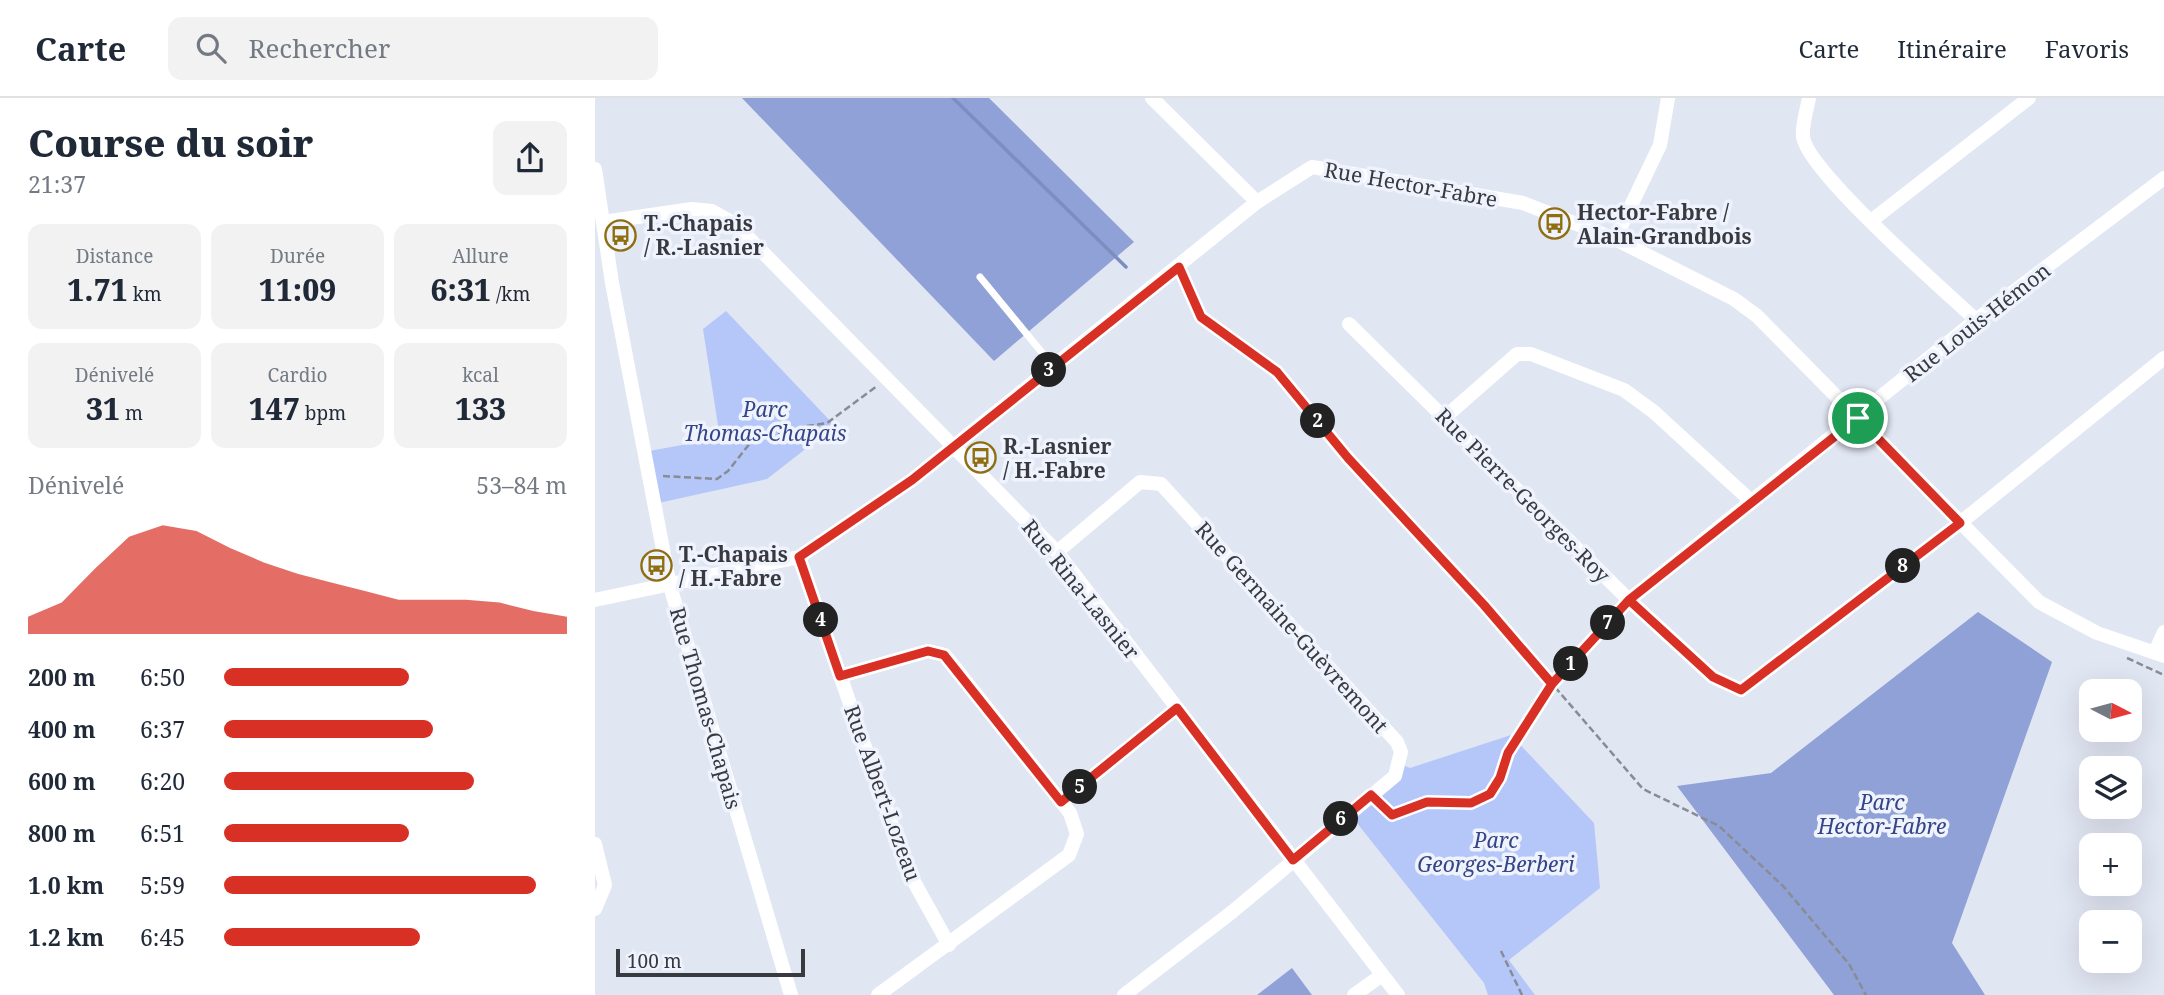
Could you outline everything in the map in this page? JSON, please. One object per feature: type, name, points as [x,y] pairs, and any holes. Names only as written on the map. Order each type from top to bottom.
[{"type":"street","points":[[1153,98],[1257,202]]},
{"type":"street","points":[[1615,239],[1660,145],[1668,98]]},
{"type":"street","points":[[1809,98],[1802,137],[1814,160],[1871,222],[1976,320]]},
{"type":"street","points":[[1871,222],[2029,98]]},
{"type":"street","name":"Rue Hector-Fabre","points":[[595,600],[799,557],[912,480],[1257,202],[1312,167],[1524,203],[1615,239],[1734,299],[1757,316],[2039,602],[2097,633],[2160,654]]},
{"type":"street","name":"Rue Thomas-Chapais","points":[[595,169],[670,586],[791,995]]},
{"type":"street","name":"Rue Louis-Hémon","points":[[1629,600],[1858,418],[1976,320],[2164,178]]},
{"type":"street","name":"Rue Rina-Lasnier","points":[[603,222],[692,209],[712,211],[734,224],[1056,552],[1398,995]]},
{"type":"street","name":"Rue Pierre-Georges-Roy","points":[[1349,324],[1629,600],[1713,677],[1741,690],[1960,523],[2164,358]]},
{"type":"street","points":[[1444,418],[1517,354],[1531,354],[1624,390],[1654,412],[1751,501]]},
{"type":"street","name":"Rue Germaine-Guèvremont","points":[[1056,552],[1140,482],[1161,484],[1397,743],[1401,752],[1395,776],[1233,912],[1125,995]]},
{"type":"street","name":"Rue Albert-Lozeau","points":[[799,557],[908,871],[950,945]]},
{"type":"street","points":[[2160,654],[2164,632]]},
{"type":"street","points":[[840,676],[928,651],[944,655],[1070,813],[1077,834],[1069,855],[950,945],[878,995]]},
{"type":"street","points":[[595,844],[605,885],[595,909]]},
{"type":"street","points":[[1354,995],[1382,975]]},
{"type":"lane","points":[[980,277],[1053,366]]},
{"type":"path","points":[[1179,267],[1201,317],[1277,372],[1348,458],[1484,605],[1643,789],[1719,827],[1783,886],[1849,964],[1866,995]]},
{"type":"path","points":[[649,476],[717,479],[728,471],[758,433],[767,431],[784,436],[806,426],[827,423],[887,379]]},
{"type":"path","points":[[1371,795],[1392,815],[1427,802],[1471,803],[1490,794],[1500,778],[1508,753],[1552,684],[1629,600]]},
{"type":"path","points":[[1061,802],[1177,708]]},
{"type":"path","points":[[1501,951],[1522,995]]},
{"type":"green space","points":[[742,98],[989,98],[1134,242],[994,361]]},
{"type":"green space","name":"Parc Thomas-Chapais","points":[[726,311],[835,426],[767,479],[654,504],[644,452],[720,438],[703,329]]},
{"type":"green space","name":"Parc Hector-Fabre","points":[[1978,612],[2052,662],[1952,943],[1985,995],[1834,995],[1677,786],[1771,773]]},
{"type":"green space","name":"Parc Georges-Berberi","points":[[1511,735],[1594,823],[1600,888],[1509,960],[1535,995],[1488,995],[1484,983],[1349,813],[1400,764],[1410,768]]},
{"type":"green space","points":[[1292,968],[1312,995],[1257,995]]},
{"type":"waterway","points":[[953,98],[1126,267]]},
{"type":"place","name":"Hector-Fabre / Alain-Grandbois","points":[[1554,224]]},
{"type":"place","name":"T.-Chapais / R.-Lasnier","points":[[621,235]]},
{"type":"place","name":"R.-Lasnier / H.-Fabre","points":[[980,458]]},
{"type":"place","name":"T.-Chapais / H.-Fabre","points":[[656,566]]},
{"type":"route","points":[[1858,418],[1629,600],[1552,684],[1484,605],[1348,458],[1277,372],[1201,317],[1179,267],[912,480],[799,557],[840,676],[928,651],[944,655],[1061,802],[1177,708],[1293,860],[1371,795],[1392,815],[1417,804],[1471,803],[1490,794],[1500,778],[1508,753],[1552,684],[1591,642],[1629,600],[1713,677],[1741,690],[1960,523],[1858,418]]}]
